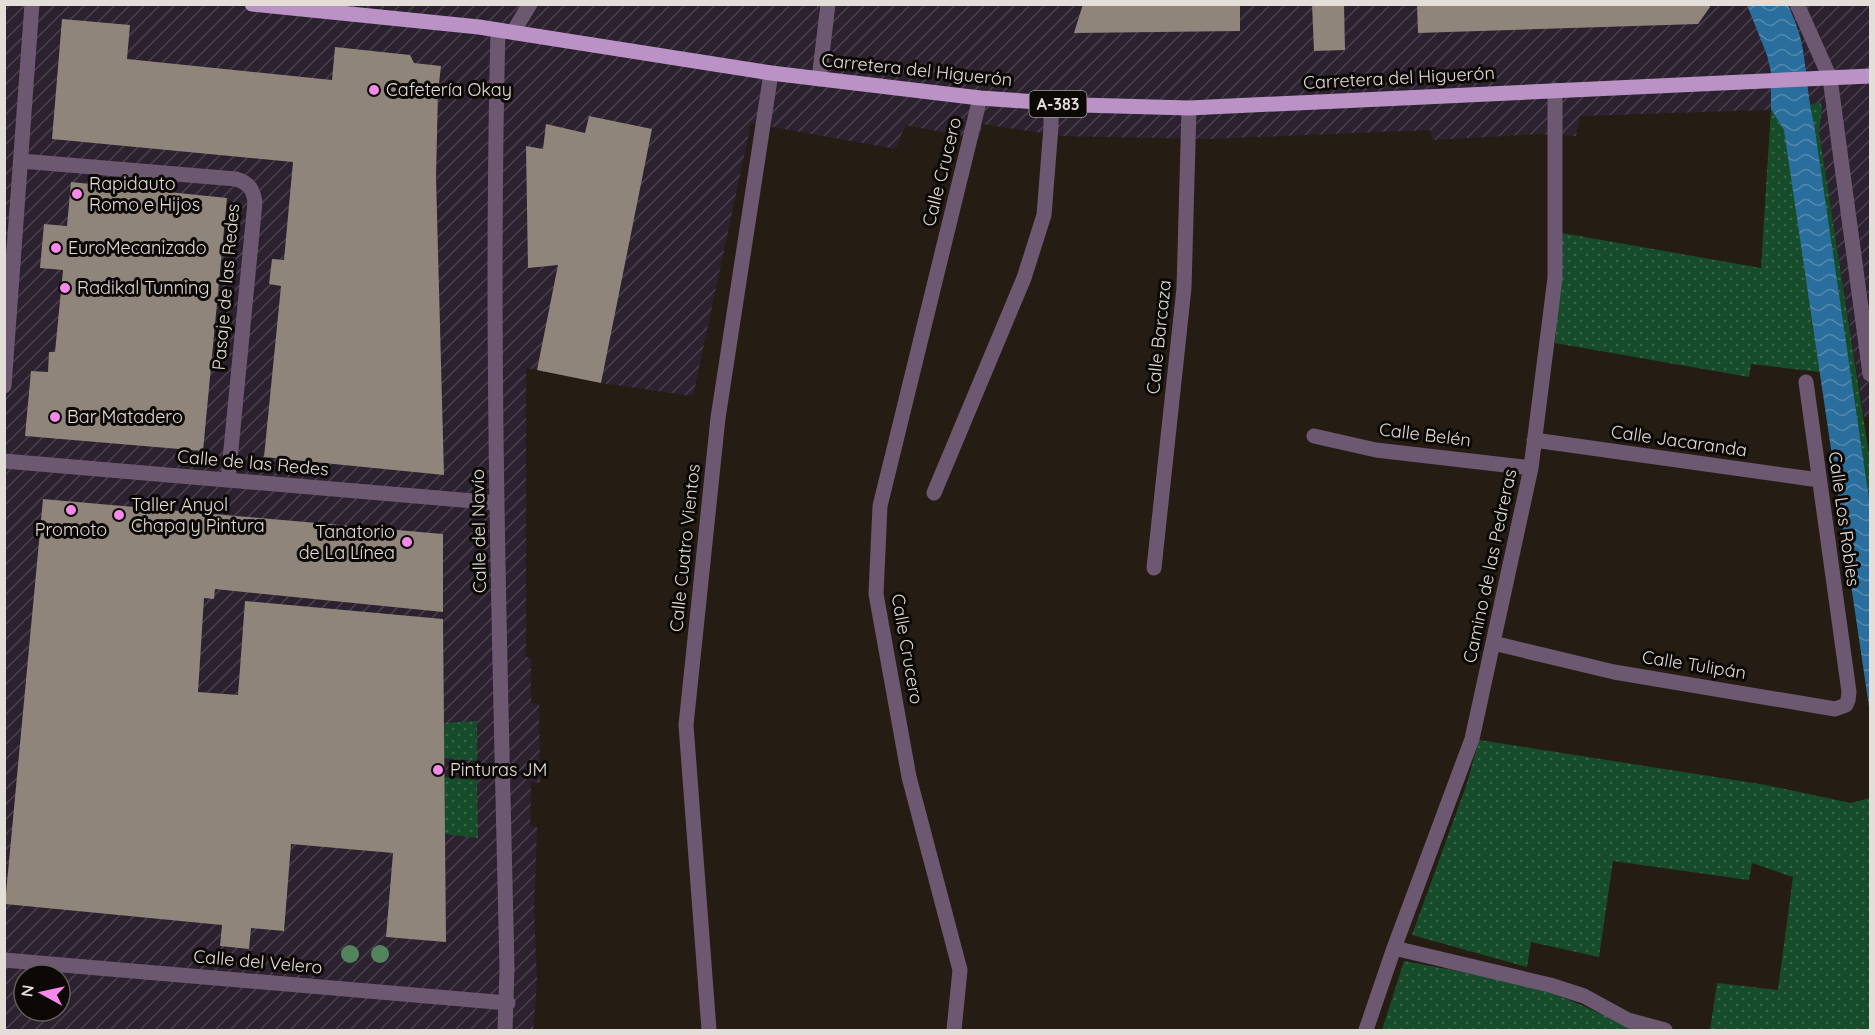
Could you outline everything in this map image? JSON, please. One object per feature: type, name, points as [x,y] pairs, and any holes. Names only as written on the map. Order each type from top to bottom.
[{"type":"main road","name":"Carretera del Higuerón","points":[[252,4],[506,31],[819,79],[980,98],[1051,103],[1189,108],[1870,76]]},
{"type":"street","points":[[4,386],[32,4]]},
{"type":"street","points":[[506,31],[530,4]]},
{"type":"street","points":[[819,79],[828,4]]},
{"type":"street","points":[[1797,4],[1830,78],[1870,374]]},
{"type":"street","name":"Calle del Navío","points":[[505,1030],[508,1003],[495,321],[506,31]]},
{"type":"street","name":"Calle Cuatro Vientos","points":[[709,1030],[686,725],[718,418],[771,73]]},
{"type":"street","name":"Camino de las Pedreras","points":[[1366,1030],[1472,739],[1531,468],[1555,278],[1555,90]]},
{"type":"street","name":"Calle Crucero","points":[[954,1030],[960,970],[909,777],[876,594],[880,506],[980,98]]},
{"type":"street","points":[[934,493],[1024,278],[1044,216],[1051,103]]},
{"type":"street","name":"Calle Barcaza","points":[[1154,568],[1184,288],[1189,108]]},
{"type":"street","name":"Pasaje de las Redes","points":[[21,161],[236,179],[246,182],[253,190],[255,202],[228,480]]},
{"type":"street","name":"Calle Los Robles","points":[[1806,382],[1845,662]]},
{"type":"street","name":"Calle Belén","points":[[1314,436],[1376,450],[1531,468]]},
{"type":"street","name":"Calle Jacaranda","points":[[1534,440],[1819,480]]},
{"type":"street","name":"Calle de las Redes","points":[[4,460],[497,504]]},
{"type":"street","name":"Calle Tulipán","points":[[1493,643],[1614,672],[1836,709],[1846,705],[1848,700],[1845,662]]},
{"type":"street","points":[[1394,948],[1550,985],[1584,996],[1628,1020],[1665,1030]]},
{"type":"street","name":"Calle del Velero","points":[[4,960],[508,1003]]},
{"type":"shaded area","points":[[5,5],[1870,5],[1870,416],[1864,417],[1819,131],[1822,108],[1580,116],[1576,136],[1538,134],[1432,140],[1430,130],[1207,139],[1061,136],[983,124],[978,139],[905,125],[896,149],[751,123],[693,396],[601,383],[526,368],[526,657],[531,658],[531,703],[539,704],[540,783],[531,782],[530,825],[537,827],[534,911],[537,981],[533,1030],[5,1030]]},
{"type":"green space","points":[[1820,102],[1822,108],[1819,131],[1870,461],[1870,713],[1820,372],[1751,364],[1749,377],[1555,343],[1562,233],[1761,268],[1771,109],[1800,108]]},
{"type":"green space","points":[[477,721],[477,761],[444,758],[444,723]]},
{"type":"green space","points":[[1479,740],[1766,785],[1851,803],[1870,798],[1870,1030],[1710,1030],[1717,983],[1778,990],[1793,877],[1752,863],[1749,880],[1613,861],[1599,957],[1531,942],[1527,967],[1412,935],[1467,783]]},
{"type":"green space","points":[[444,777],[477,780],[478,838],[444,834]]},
{"type":"green space","points":[[1404,961],[1527,986],[1557,995],[1643,1030],[1382,1030]]},
{"type":"water","points":[[1747,5],[1788,5],[1803,51],[1870,506],[1870,713],[1784,130],[1771,109],[1771,72],[1767,55]]},
{"type":"building","points":[[1083,4],[1240,4],[1240,31],[1074,33]]},
{"type":"building","points":[[1312,4],[1344,4],[1345,50],[1314,51]]},
{"type":"building","points":[[1417,4],[1709,4],[1710,7],[1698,24],[1418,33]]},
{"type":"building","points":[[62,19],[130,25],[127,59],[332,80],[335,47],[410,55],[414,63],[441,66],[438,92],[436,177],[444,475],[264,457],[281,286],[269,284],[272,259],[284,260],[293,162],[52,139]]},
{"type":"building","points":[[589,116],[652,129],[601,383],[537,370],[558,265],[528,268],[526,146],[543,149],[546,124],[585,133]]},
{"type":"building","points":[[71,182],[227,198],[203,451],[25,436],[31,371],[48,372],[49,352],[55,352],[63,270],[40,268],[44,224],[67,226]]},
{"type":"building","points":[[43,499],[443,534],[443,612],[215,589],[214,599],[204,598],[198,692],[238,695],[245,601],[443,619],[446,942],[386,937],[393,853],[291,844],[284,931],[251,928],[249,949],[220,946],[222,925],[5,904]]},
{"type":"place","name":"Cafetería Okay","points":[[374,90]]},
{"type":"place","name":"Rapidauto Romo e Hijos","points":[[77,194]]},
{"type":"place","name":"EuroMecanizado","points":[[56,248]]},
{"type":"place","name":"Radikal Tunning","points":[[65,288]]},
{"type":"place","name":"Bar Matadero","points":[[55,417]]},
{"type":"place","name":"Promoto","points":[[71,510]]},
{"type":"place","name":"Taller Anyol Chapa y Pintura","points":[[119,515]]},
{"type":"place","name":"Tanatorio de La Línea","points":[[407,542]]},
{"type":"place","name":"Pinturas JM","points":[[438,770]]}]
